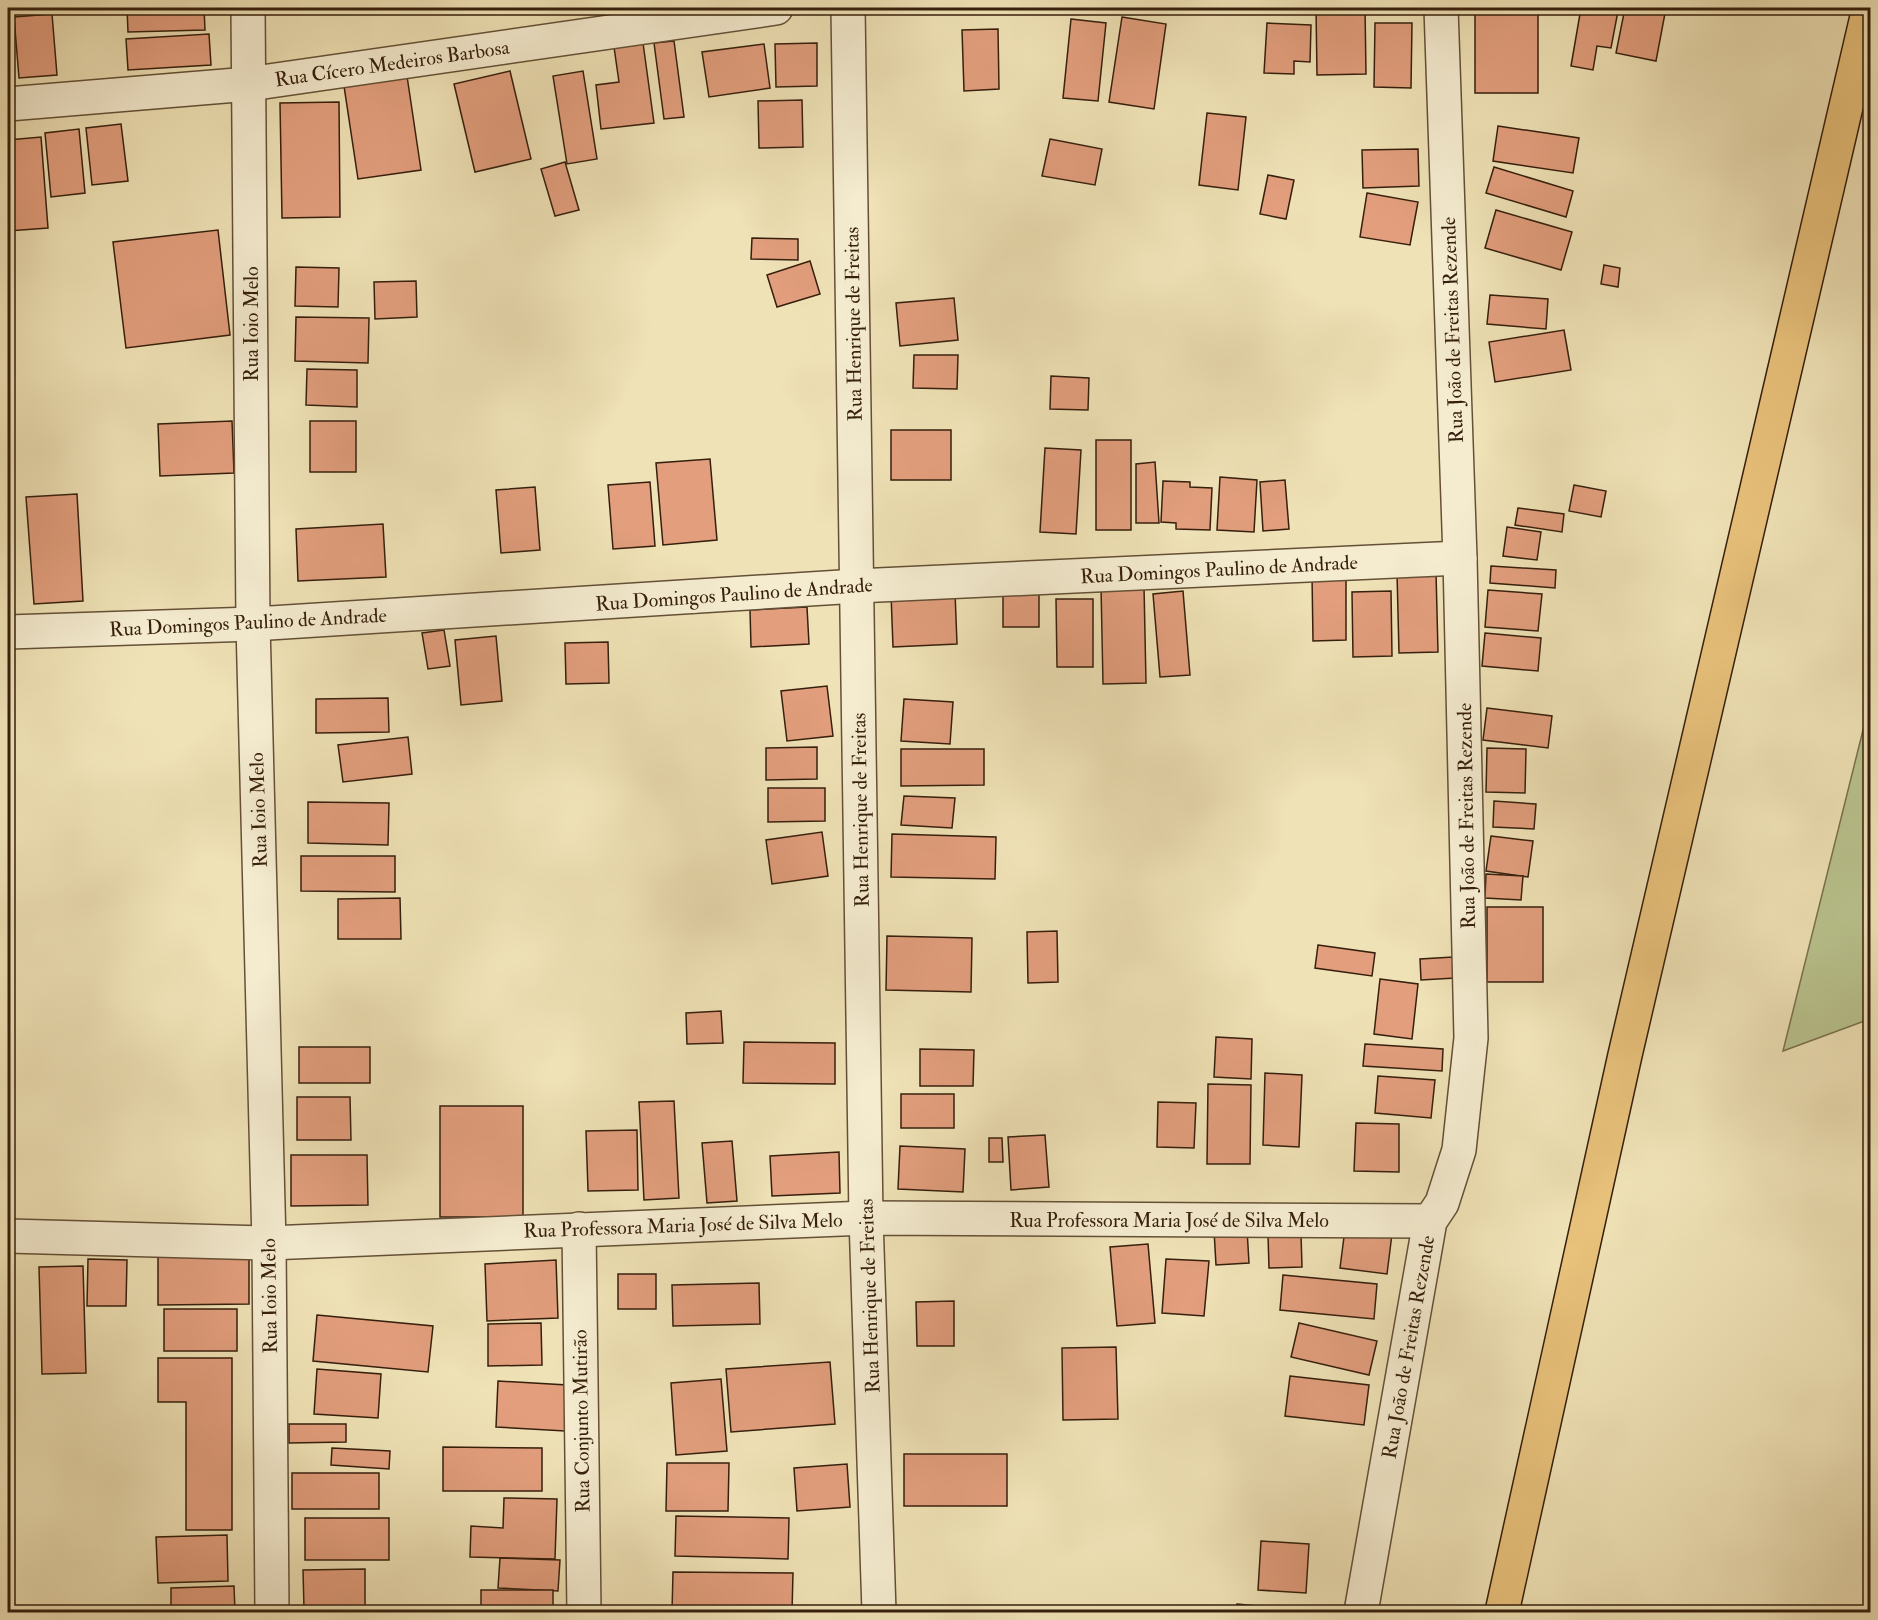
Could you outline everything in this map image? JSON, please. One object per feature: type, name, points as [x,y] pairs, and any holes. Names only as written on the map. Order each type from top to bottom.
[{"type":"highway","points":[[1502,1612],[1638,998],[1869,8]]},
{"type":"street","name":"Rua Ioio Melo","points":[[248,8],[253,624],[269,1243],[272,1612]]},
{"type":"street","name":"Rua Cícero Medeiros Barbosa","points":[[8,104],[249,84],[776,8]]},
{"type":"street","name":"Rua Henrique de Freitas","points":[[848,8],[866,1218],[879,1612]]},
{"type":"street","name":"Rua João de Freitas Rezende","points":[[1361,1612],[1430,1221],[1442,1203],[1459,1150],[1471,1038],[1460,558],[1441,8]]},
{"type":"street","name":"Rua Domingos Paulino de Andrade","points":[[8,632],[253,624],[857,586],[1460,558]]},
{"type":"street","name":"Rua Professora Maria José de Silva Melo","points":[[8,1236],[269,1243],[866,1218],[1430,1221]]},
{"type":"street","name":"Rua Conjunto Mutirão","points":[[579,1229],[584,1612]]},
{"type":"green space","points":[[1868,710],[1870,713],[1870,1019],[1783,1051]]},
{"type":"building","points":[[127,8],[204,8],[205,30],[128,32]]},
{"type":"building","points":[[1316,8],[1365,8],[1366,74],[1317,75]]},
{"type":"building","points":[[1475,8],[1538,8],[1538,93],[1475,93]]},
{"type":"building","points":[[1581,8],[1604,8],[1618,11],[1611,48],[1597,46],[1593,70],[1571,66]]},
{"type":"building","points":[[1625,8],[1666,8],[1656,61],[1616,53]]},
{"type":"building","points":[[52,14],[57,75],[19,78],[14,17]]},
{"type":"building","points":[[1122,17],[1166,24],[1154,109],[1109,102]]},
{"type":"building","points":[[1071,19],[1106,23],[1098,101],[1063,98]]},
{"type":"building","points":[[1267,23],[1311,25],[1310,62],[1294,61],[1294,74],[1264,73]]},
{"type":"building","points":[[1375,23],[1412,23],[1411,88],[1374,87]]},
{"type":"building","points":[[998,29],[999,89],[964,91],[962,30]]},
{"type":"building","points":[[209,34],[211,65],[128,70],[126,39]]},
{"type":"building","points":[[674,41],[684,117],[664,119],[654,43]]},
{"type":"building","points":[[643,43],[654,123],[601,129],[596,85],[619,82],[614,47]]},
{"type":"building","points":[[817,43],[817,86],[776,87],[775,44]]},
{"type":"building","points":[[764,44],[770,88],[709,97],[702,52]]},
{"type":"building","points":[[510,71],[531,159],[475,172],[454,84]]},
{"type":"building","points":[[583,71],[597,159],[567,164],[553,76]]},
{"type":"building","points":[[407,76],[421,170],[358,179],[344,86]]},
{"type":"building","points":[[802,100],[803,147],[759,148],[758,101]]},
{"type":"building","points":[[339,102],[340,217],[282,218],[280,103]]},
{"type":"building","points":[[1207,113],[1246,117],[1238,190],[1199,185]]},
{"type":"building","points":[[121,124],[128,181],[92,185],[86,128]]},
{"type":"building","points":[[1498,126],[1579,138],[1573,173],[1493,161]]},
{"type":"building","points":[[79,129],[85,193],[51,197],[45,133]]},
{"type":"building","points":[[41,137],[48,228],[8,231],[8,140]]},
{"type":"building","points":[[1050,139],[1102,149],[1095,185],[1042,176]]},
{"type":"building","points":[[1418,149],[1419,186],[1363,188],[1362,150]]},
{"type":"building","points":[[565,162],[579,210],[555,216],[541,169]]},
{"type":"building","points":[[1494,167],[1573,191],[1566,217],[1486,193]]},
{"type":"building","points":[[1268,175],[1294,180],[1286,219],[1260,214]]},
{"type":"building","points":[[1367,193],[1418,202],[1410,245],[1360,237]]},
{"type":"building","points":[[1496,210],[1572,232],[1561,270],[1485,248]]},
{"type":"building","points":[[218,230],[230,335],[126,348],[113,242]]},
{"type":"building","points":[[752,238],[798,239],[798,260],[751,259]]},
{"type":"building","points":[[810,261],[820,294],[777,307],[767,275]]},
{"type":"building","points":[[1604,265],[1620,268],[1618,287],[1601,284]]},
{"type":"building","points":[[296,267],[339,268],[338,307],[295,306]]},
{"type":"building","points":[[416,281],[417,317],[375,319],[374,282]]},
{"type":"building","points":[[1490,295],[1548,299],[1546,329],[1487,324]]},
{"type":"building","points":[[954,298],[958,340],[900,346],[896,303]]},
{"type":"building","points":[[296,317],[369,318],[368,363],[295,361]]},
{"type":"building","points":[[1564,330],[1571,370],[1495,382],[1489,342]]},
{"type":"building","points":[[914,355],[958,355],[957,389],[913,388]]},
{"type":"building","points":[[307,369],[357,370],[357,407],[306,405]]},
{"type":"building","points":[[1051,376],[1089,378],[1088,410],[1050,409]]},
{"type":"building","points":[[232,421],[234,473],[160,476],[158,424]]},
{"type":"building","points":[[310,421],[356,421],[356,472],[310,472]]},
{"type":"building","points":[[891,430],[951,430],[951,480],[891,480]]},
{"type":"building","points":[[1096,440],[1131,440],[1131,530],[1096,530]]},
{"type":"building","points":[[1045,448],[1081,450],[1076,534],[1040,532]]},
{"type":"building","points":[[710,459],[717,540],[663,545],[656,463]]},
{"type":"building","points":[[1155,462],[1159,523],[1136,523],[1136,464]]},
{"type":"building","points":[[1220,477],[1257,480],[1254,532],[1217,530]]},
{"type":"building","points":[[1285,480],[1289,529],[1263,531],[1260,482]]},
{"type":"building","points":[[1163,481],[1190,482],[1190,487],[1212,488],[1210,530],[1176,529],[1176,523],[1161,522]]},
{"type":"building","points":[[650,482],[655,546],[613,549],[608,485]]},
{"type":"building","points":[[1574,485],[1606,491],[1601,517],[1569,511]]},
{"type":"building","points":[[535,487],[540,550],[501,553],[496,490]]},
{"type":"building","points":[[77,494],[83,601],[34,604],[26,497]]},
{"type":"building","points":[[1518,508],[1564,514],[1562,532],[1515,525]]},
{"type":"building","points":[[383,524],[386,577],[298,581],[296,529]]},
{"type":"building","points":[[1507,527],[1541,532],[1537,560],[1503,556]]},
{"type":"building","points":[[1491,566],[1556,570],[1555,588],[1490,583]]},
{"type":"building","points":[[1436,572],[1438,652],[1399,653],[1397,573]]},
{"type":"building","points":[[1346,574],[1346,640],[1313,641],[1312,575]]},
{"type":"building","points":[[1144,586],[1146,683],[1103,684],[1101,587]]},
{"type":"building","points":[[1488,590],[1542,594],[1538,631],[1485,627]]},
{"type":"building","points":[[1183,591],[1190,675],[1160,677],[1153,594]]},
{"type":"building","points":[[1391,591],[1392,656],[1353,657],[1352,592]]},
{"type":"building","points":[[955,592],[957,644],[893,647],[891,594]]},
{"type":"building","points":[[1003,592],[1039,592],[1039,627],[1003,627]]},
{"type":"building","points":[[1056,599],[1093,599],[1093,667],[1057,667]]},
{"type":"building","points":[[807,607],[809,644],[751,647],[750,610]]},
{"type":"building","points":[[444,630],[450,666],[428,669],[422,633]]},
{"type":"building","points":[[1485,633],[1541,638],[1538,671],[1482,666]]},
{"type":"building","points":[[496,636],[502,701],[461,705],[455,640]]},
{"type":"building","points":[[608,642],[609,683],[566,684],[565,643]]},
{"type":"building","points":[[827,686],[833,736],[787,741],[781,691]]},
{"type":"building","points":[[388,698],[389,732],[316,733],[316,699]]},
{"type":"building","points":[[904,699],[953,702],[950,744],[901,741]]},
{"type":"building","points":[[1487,708],[1552,716],[1548,748],[1483,740]]},
{"type":"building","points":[[408,737],[412,774],[343,782],[338,745]]},
{"type":"building","points":[[817,747],[817,779],[766,780],[766,748]]},
{"type":"building","points":[[1487,748],[1526,749],[1525,793],[1486,792]]},
{"type":"building","points":[[901,749],[984,749],[984,785],[901,786]]},
{"type":"building","points":[[768,788],[825,788],[825,821],[768,822]]},
{"type":"building","points":[[904,796],[955,798],[952,828],[901,825]]},
{"type":"building","points":[[1494,801],[1536,804],[1534,829],[1493,827]]},
{"type":"building","points":[[308,802],[389,803],[388,845],[308,843]]},
{"type":"building","points":[[822,832],[828,876],[772,884],[766,840]]},
{"type":"building","points":[[892,834],[996,837],[995,879],[891,877]]},
{"type":"building","points":[[1491,836],[1533,841],[1528,877],[1486,871]]},
{"type":"building","points":[[301,856],[395,856],[395,892],[301,891]]},
{"type":"building","points":[[1486,874],[1523,876],[1521,900],[1485,898]]},
{"type":"building","points":[[400,898],[401,939],[338,939],[338,899]]},
{"type":"building","points":[[1487,907],[1543,907],[1543,982],[1487,982]]},
{"type":"building","points":[[1057,931],[1058,982],[1028,983],[1027,932]]},
{"type":"building","points":[[887,936],[972,938],[971,992],[886,990]]},
{"type":"building","points":[[1318,945],[1375,953],[1372,976],[1315,968]]},
{"type":"building","points":[[1453,957],[1455,978],[1421,980],[1420,959]]},
{"type":"building","points":[[1380,979],[1418,984],[1412,1039],[1374,1034]]},
{"type":"building","points":[[721,1011],[723,1043],[687,1044],[686,1013]]},
{"type":"building","points":[[1216,1037],[1252,1039],[1251,1079],[1214,1077]]},
{"type":"building","points":[[744,1042],[835,1043],[835,1084],[743,1083]]},
{"type":"building","points":[[1365,1044],[1443,1049],[1442,1071],[1363,1066]]},
{"type":"building","points":[[299,1047],[370,1047],[370,1083],[299,1083]]},
{"type":"building","points":[[920,1049],[974,1050],[973,1086],[920,1086]]},
{"type":"building","points":[[1265,1073],[1302,1075],[1299,1147],[1263,1145]]},
{"type":"building","points":[[1378,1076],[1435,1080],[1431,1118],[1375,1113]]},
{"type":"building","points":[[1208,1084],[1251,1085],[1250,1164],[1207,1164]]},
{"type":"building","points":[[901,1094],[954,1094],[954,1128],[901,1128]]},
{"type":"building","points":[[297,1097],[350,1097],[351,1140],[297,1140]]},
{"type":"building","points":[[674,1101],[679,1198],[644,1200],[639,1102]]},
{"type":"building","points":[[1158,1102],[1196,1103],[1194,1148],[1157,1147]]},
{"type":"building","points":[[440,1106],[523,1106],[523,1217],[440,1217]]},
{"type":"building","points":[[1356,1123],[1399,1124],[1399,1172],[1354,1171]]},
{"type":"building","points":[[637,1130],[638,1190],[588,1191],[586,1131]]},
{"type":"building","points":[[1045,1135],[1049,1187],[1011,1190],[1008,1137]]},
{"type":"building","points":[[989,1138],[1002,1138],[1003,1162],[989,1162]]},
{"type":"building","points":[[732,1141],[737,1201],[707,1203],[702,1143]]},
{"type":"building","points":[[900,1146],[965,1149],[963,1192],[898,1189]]},
{"type":"building","points":[[839,1152],[840,1193],[772,1196],[770,1156]]},
{"type":"building","points":[[291,1155],[367,1155],[368,1205],[291,1206]]},
{"type":"building","points":[[1246,1212],[1249,1263],[1216,1265],[1213,1213]]},
{"type":"building","points":[[1345,1229],[1392,1234],[1387,1274],[1340,1268]]},
{"type":"building","points":[[1301,1234],[1302,1267],[1269,1268],[1268,1235]]},
{"type":"building","points":[[1148,1244],[1155,1323],[1117,1326],[1110,1247]]},
{"type":"building","points":[[158,1256],[249,1256],[249,1304],[158,1305]]},
{"type":"building","points":[[88,1259],[127,1260],[126,1306],[87,1306]]},
{"type":"building","points":[[1166,1259],[1209,1261],[1204,1316],[1162,1313]]},
{"type":"building","points":[[556,1260],[558,1318],[487,1321],[485,1264]]},
{"type":"building","points":[[83,1266],[86,1373],[42,1374],[39,1267]]},
{"type":"building","points":[[618,1274],[656,1274],[656,1309],[618,1309]]},
{"type":"building","points":[[1283,1275],[1377,1284],[1374,1319],[1280,1310]]},
{"type":"building","points":[[759,1283],[760,1324],[673,1326],[672,1285]]},
{"type":"building","points":[[954,1301],[954,1346],[917,1346],[916,1302]]},
{"type":"building","points":[[164,1309],[237,1309],[237,1351],[164,1351]]},
{"type":"building","points":[[317,1315],[433,1326],[428,1372],[313,1361]]},
{"type":"building","points":[[541,1323],[542,1365],[488,1366],[488,1324]]},
{"type":"building","points":[[1299,1323],[1377,1341],[1369,1375],[1291,1357]]},
{"type":"building","points":[[1116,1347],[1118,1419],[1063,1420],[1062,1348]]},
{"type":"building","points":[[158,1358],[232,1358],[232,1530],[186,1530],[186,1402],[158,1402]]},
{"type":"building","points":[[830,1362],[835,1424],[731,1432],[726,1369]]},
{"type":"building","points":[[317,1369],[381,1374],[378,1418],[314,1414]]},
{"type":"building","points":[[1290,1376],[1369,1385],[1364,1425],[1285,1416]]},
{"type":"building","points":[[721,1379],[727,1451],[676,1455],[671,1383]]},
{"type":"building","points":[[498,1381],[567,1385],[565,1431],[496,1427]]},
{"type":"building","points":[[289,1424],[346,1424],[346,1442],[289,1443]]},
{"type":"building","points":[[443,1447],[542,1448],[542,1491],[443,1491]]},
{"type":"building","points":[[332,1448],[390,1451],[389,1469],[331,1465]]},
{"type":"building","points":[[904,1454],[1007,1454],[1007,1506],[904,1506]]},
{"type":"building","points":[[667,1463],[729,1463],[728,1511],[666,1511]]},
{"type":"building","points":[[847,1464],[850,1507],[797,1511],[794,1468]]},
{"type":"building","points":[[292,1473],[379,1473],[379,1509],[292,1509]]},
{"type":"building","points":[[504,1498],[557,1499],[555,1559],[470,1557],[471,1526],[503,1528]]},
{"type":"building","points":[[676,1516],[789,1518],[788,1559],[675,1556]]},
{"type":"building","points":[[305,1518],[389,1518],[389,1560],[305,1560]]},
{"type":"building","points":[[227,1535],[228,1581],[158,1583],[156,1537]]},
{"type":"building","points":[[1261,1541],[1309,1544],[1306,1593],[1258,1590]]},
{"type":"building","points":[[500,1558],[560,1560],[558,1591],[498,1588]]},
{"type":"building","points":[[365,1569],[365,1609],[304,1609],[303,1570]]},
{"type":"building","points":[[673,1572],[793,1573],[792,1612],[672,1612]]},
{"type":"building","points":[[234,1586],[235,1612],[171,1612],[171,1588]]},
{"type":"building","points":[[481,1590],[553,1590],[553,1612],[481,1612]]},
{"type":"building","points":[[1237,1604],[1306,1611],[1306,1612],[1236,1612]]},
{"type":"building","points":[[976,1608],[976,1612],[909,1612],[909,1609]]}]
